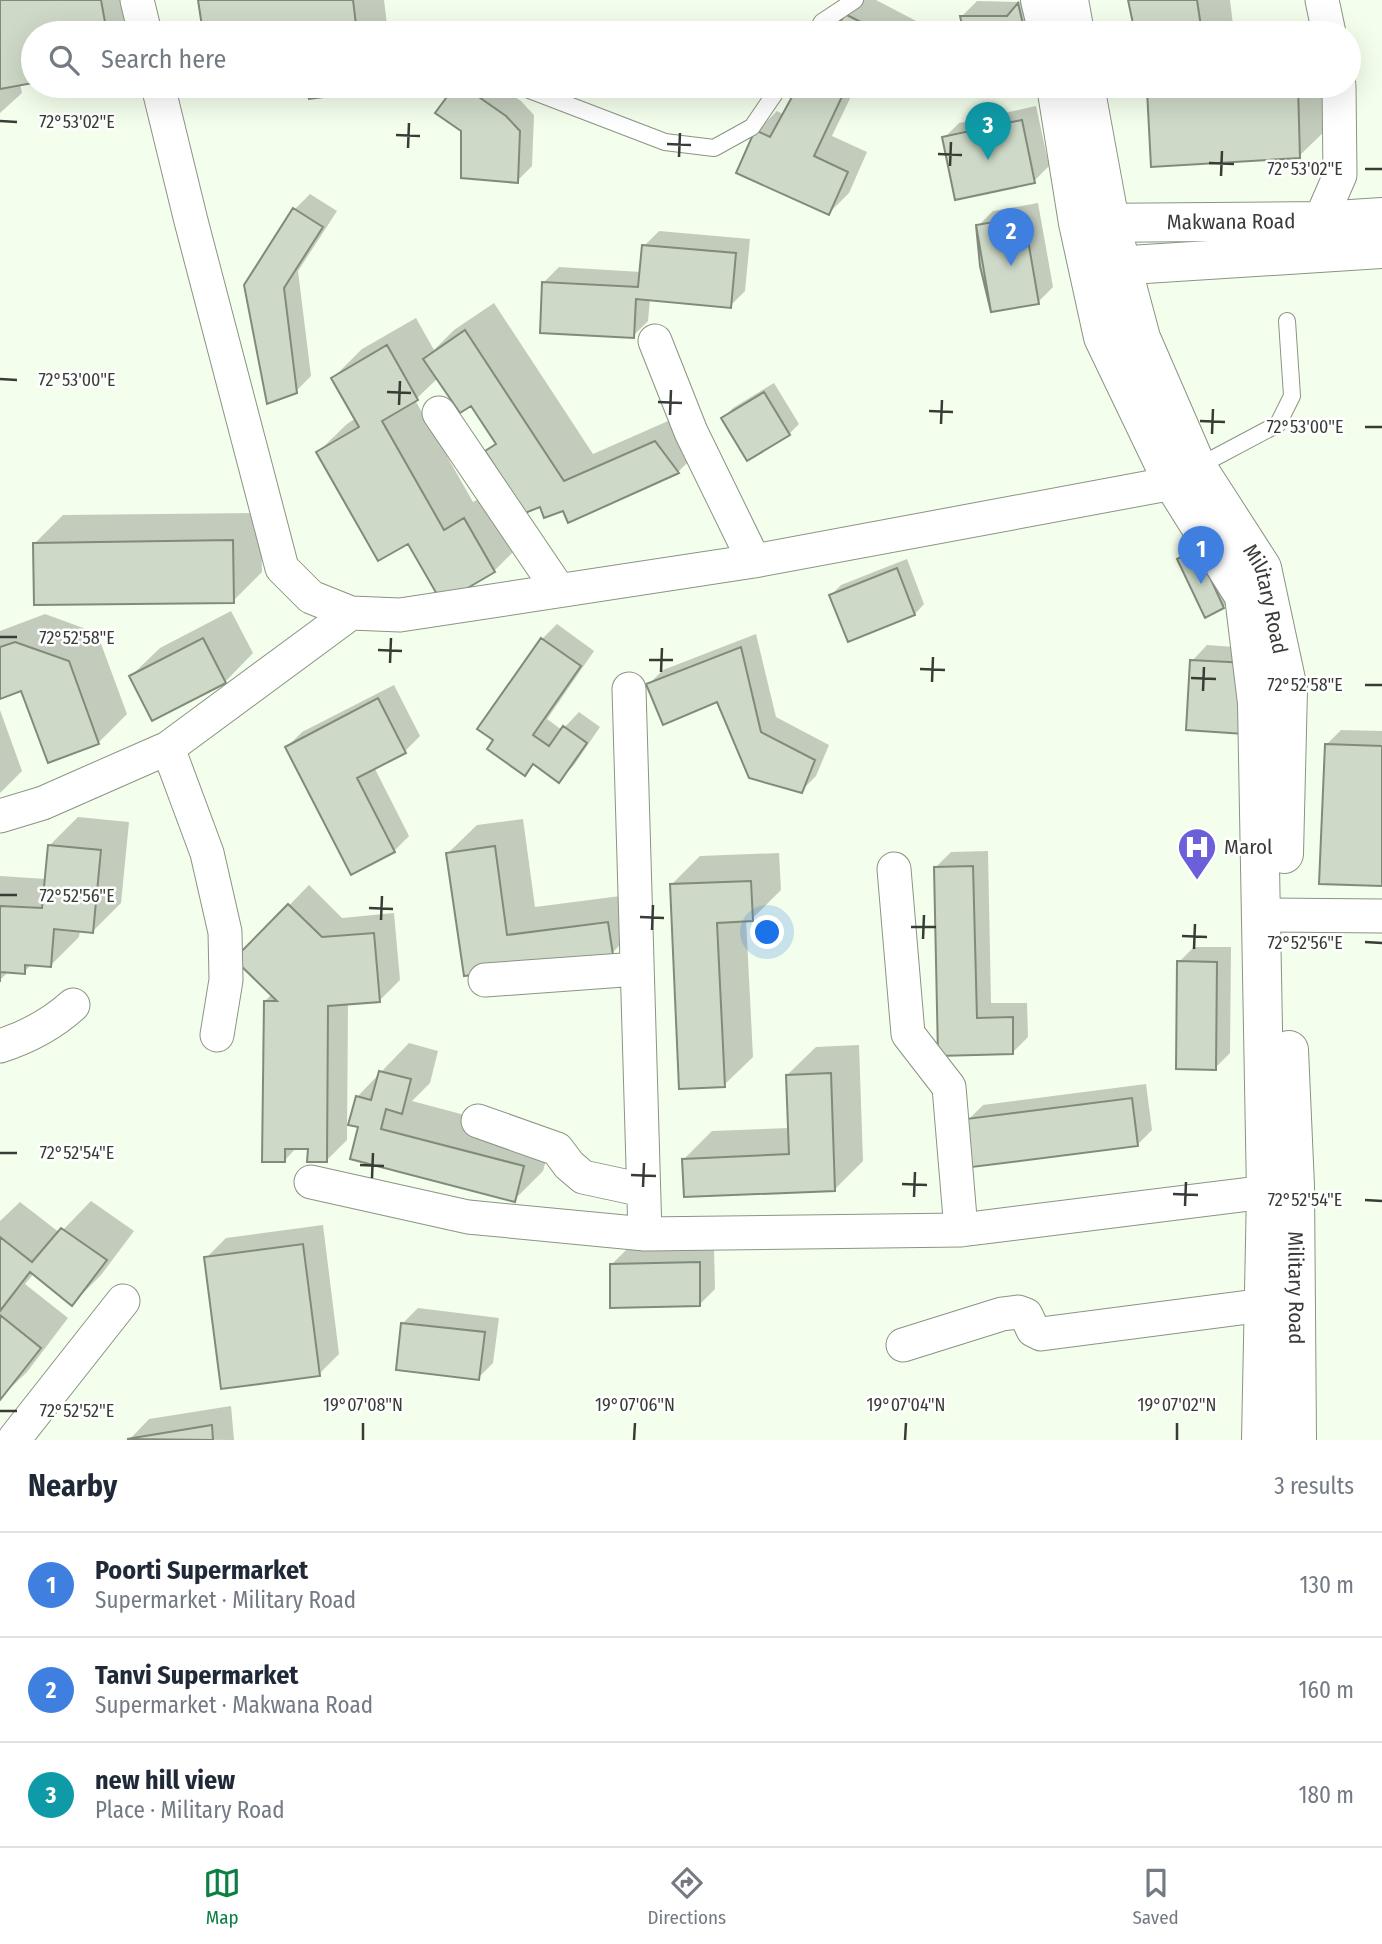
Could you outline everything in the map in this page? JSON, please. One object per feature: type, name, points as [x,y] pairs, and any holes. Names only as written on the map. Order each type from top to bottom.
[{"type":"street","points":[[137,0],[142,21]]},
{"type":"street","points":[[1040,0],[1045,21]]},
{"type":"street","points":[[1069,0],[1073,21]]},
{"type":"street","points":[[1322,0],[1326,21]]},
{"type":"street","points":[[161,98],[282,568],[311,597],[351,613],[400,614],[754,561],[1185,475]]},
{"type":"street","points":[[1059,98],[1094,223]]},
{"type":"street","name":"Military Road","points":[[1086,98],[1094,223],[1105,267],[1141,338],[1185,475],[1262,568],[1272,691],[1272,915],[1281,1189],[1297,1440]]},
{"type":"street","points":[[1319,237],[1340,175],[1339,98]]},
{"type":"street","name":"Makwana Road","points":[[1319,237],[1382,217]]},
{"type":"street","name":"Makwana Road","points":[[1094,223],[1274,239]]},
{"type":"street","name":"Makwana Road","points":[[1105,267],[1274,239],[1319,237],[1382,248]]},
{"type":"street","points":[[656,341],[691,432],[754,561]]},
{"type":"street","points":[[439,414],[558,589]]},
{"type":"street","points":[[0,816],[43,803],[169,748],[351,613]]},
{"type":"street","points":[[629,689],[645,1234]]},
{"type":"street","points":[[169,748],[207,853],[225,932],[226,980],[217,1035]]},
{"type":"street","points":[[894,869],[908,1034],[949,1087],[961,1230]]},
{"type":"street","points":[[1272,915],[1382,916]]},
{"type":"street","points":[[485,980],[637,969]]},
{"type":"street","points":[[0,1046],[45,1027],[73,1005]]},
{"type":"street","points":[[478,1121],[557,1149],[569,1166],[583,1177],[643,1190]]},
{"type":"street","points":[[311,1182],[468,1217],[645,1234],[961,1230],[1281,1189],[1264,1305],[1261,1440]]},
{"type":"street","points":[[11,1434],[123,1301]]},
{"type":"street","points":[[903,1345],[1002,1314],[1018,1312],[1026,1315],[1033,1330],[1041,1334],[1264,1305]]},
{"type":"lane","points":[[824,21],[855,0]]},
{"type":"lane","points":[[550,98],[665,142],[715,148],[752,127],[772,98]]},
{"type":"lane","points":[[1185,475],[1278,424],[1292,396],[1287,321]]},
{"type":"building","points":[[0,0],[101,0],[105,21],[21,21],[21,85],[0,89]]},
{"type":"building","points":[[198,0],[353,0],[356,21],[201,21]]},
{"type":"building","points":[[1128,0],[1197,0],[1200,21],[1132,21]]},
{"type":"building","points":[[1018,3],[1022,21],[961,21],[960,16],[1007,16]]},
{"type":"building","points":[[845,14],[859,21],[841,21]]},
{"type":"building","points":[[446,98],[480,98],[506,116],[520,131],[518,183],[461,178],[461,131],[435,113]]},
{"type":"building","points":[[791,98],[841,98],[814,156],[848,172],[829,215],[736,173],[755,130],[770,137]]},
{"type":"building","points":[[1147,98],[1298,98],[1300,158],[1151,167]]},
{"type":"building","points":[[1022,120],[1035,183],[955,200],[942,137]]},
{"type":"building","points":[[293,208],[323,227],[284,288],[297,393],[267,404],[244,285]]},
{"type":"building","points":[[1024,217],[1039,304],[991,312],[976,225]]},
{"type":"building","points":[[1024,217],[1039,304],[991,312],[980,266],[976,225]]},
{"type":"building","points":[[642,245],[736,253],[731,308],[636,299],[634,338],[540,333],[542,282],[638,287]]},
{"type":"building","points":[[465,330],[564,481],[655,441],[679,473],[568,523],[563,511],[544,518],[540,507],[525,513],[485,451],[496,444],[471,406],[460,413],[423,359]]},
{"type":"building","points":[[387,345],[418,400],[382,421],[444,530],[464,518],[495,572],[442,603],[408,544],[378,561],[316,452],[359,427],[331,378]]},
{"type":"building","points":[[764,392],[790,435],[747,461],[721,418]]},
{"type":"building","points":[[233,540],[234,603],[34,605],[33,543]]},
{"type":"building","points":[[1197,549],[1224,608],[1205,618],[1177,559]]},
{"type":"building","points":[[897,568],[915,615],[848,642],[829,595]]},
{"type":"building","points":[[203,638],[226,683],[152,721],[129,676]]},
{"type":"building","points":[[541,638],[581,666],[533,735],[549,746],[563,726],[587,743],[559,783],[533,764],[525,776],[487,749],[493,740],[477,729]]},
{"type":"building","points":[[15,642],[69,661],[99,744],[48,763],[21,691],[0,699],[0,647]]},
{"type":"building","points":[[741,647],[761,732],[815,760],[802,793],[749,778],[717,702],[663,725],[646,684]]},
{"type":"building","points":[[1190,660],[1248,663],[1244,734],[1186,730]]},
{"type":"building","points":[[378,698],[406,753],[357,778],[395,852],[351,875],[285,747]]},
{"type":"building","points":[[1325,744],[1382,746],[1382,886],[1319,884]]},
{"type":"building","points":[[48,845],[101,850],[93,933],[54,929],[51,967],[25,965],[25,974],[0,972],[0,906],[42,908]]},
{"type":"building","points":[[495,846],[507,935],[608,922],[613,955],[464,976],[446,853]]},
{"type":"building","points":[[973,866],[977,1018],[1013,1017],[1013,1054],[938,1056],[934,867]]},
{"type":"building","points":[[751,881],[753,921],[717,923],[725,1087],[679,1089],[670,884]]},
{"type":"building","points":[[288,904],[322,937],[374,933],[380,1002],[328,1006],[327,1162],[307,1162],[308,1149],[285,1149],[285,1162],[262,1162],[264,1001],[277,1001],[234,959]]},
{"type":"building","points":[[1177,961],[1217,962],[1216,1070],[1176,1069]]},
{"type":"building","points":[[379,1071],[411,1079],[402,1114],[386,1109],[381,1129],[524,1166],[515,1202],[350,1159],[358,1127],[348,1125],[356,1096],[371,1100]]},
{"type":"building","points":[[831,1073],[835,1191],[684,1197],[682,1159],[789,1154],[786,1075]]},
{"type":"building","points":[[1132,1098],[1138,1146],[972,1167],[966,1119]]},
{"type":"building","points":[[61,1228],[107,1260],[72,1306],[30,1272],[0,1311],[0,1237],[32,1262]]},
{"type":"building","points":[[303,1244],[320,1376],[221,1389],[204,1257]]},
{"type":"building","points":[[700,1262],[700,1306],[610,1308],[610,1264]]},
{"type":"building","points":[[0,1315],[41,1348],[0,1400]]},
{"type":"building","points":[[401,1323],[485,1332],[479,1380],[396,1370]]},
{"type":"building","points":[[212,1425],[213,1440],[127,1439]]},
{"type":"place","name":"new hill view","points":[[988,160]]},
{"type":"place","name":"Tanvi Supermarket","points":[[1011,266]]},
{"type":"place","name":"Poorti Supermarket","points":[[1201,584]]},
{"type":"place","name":"Marol","points":[[1197,881]]}]
